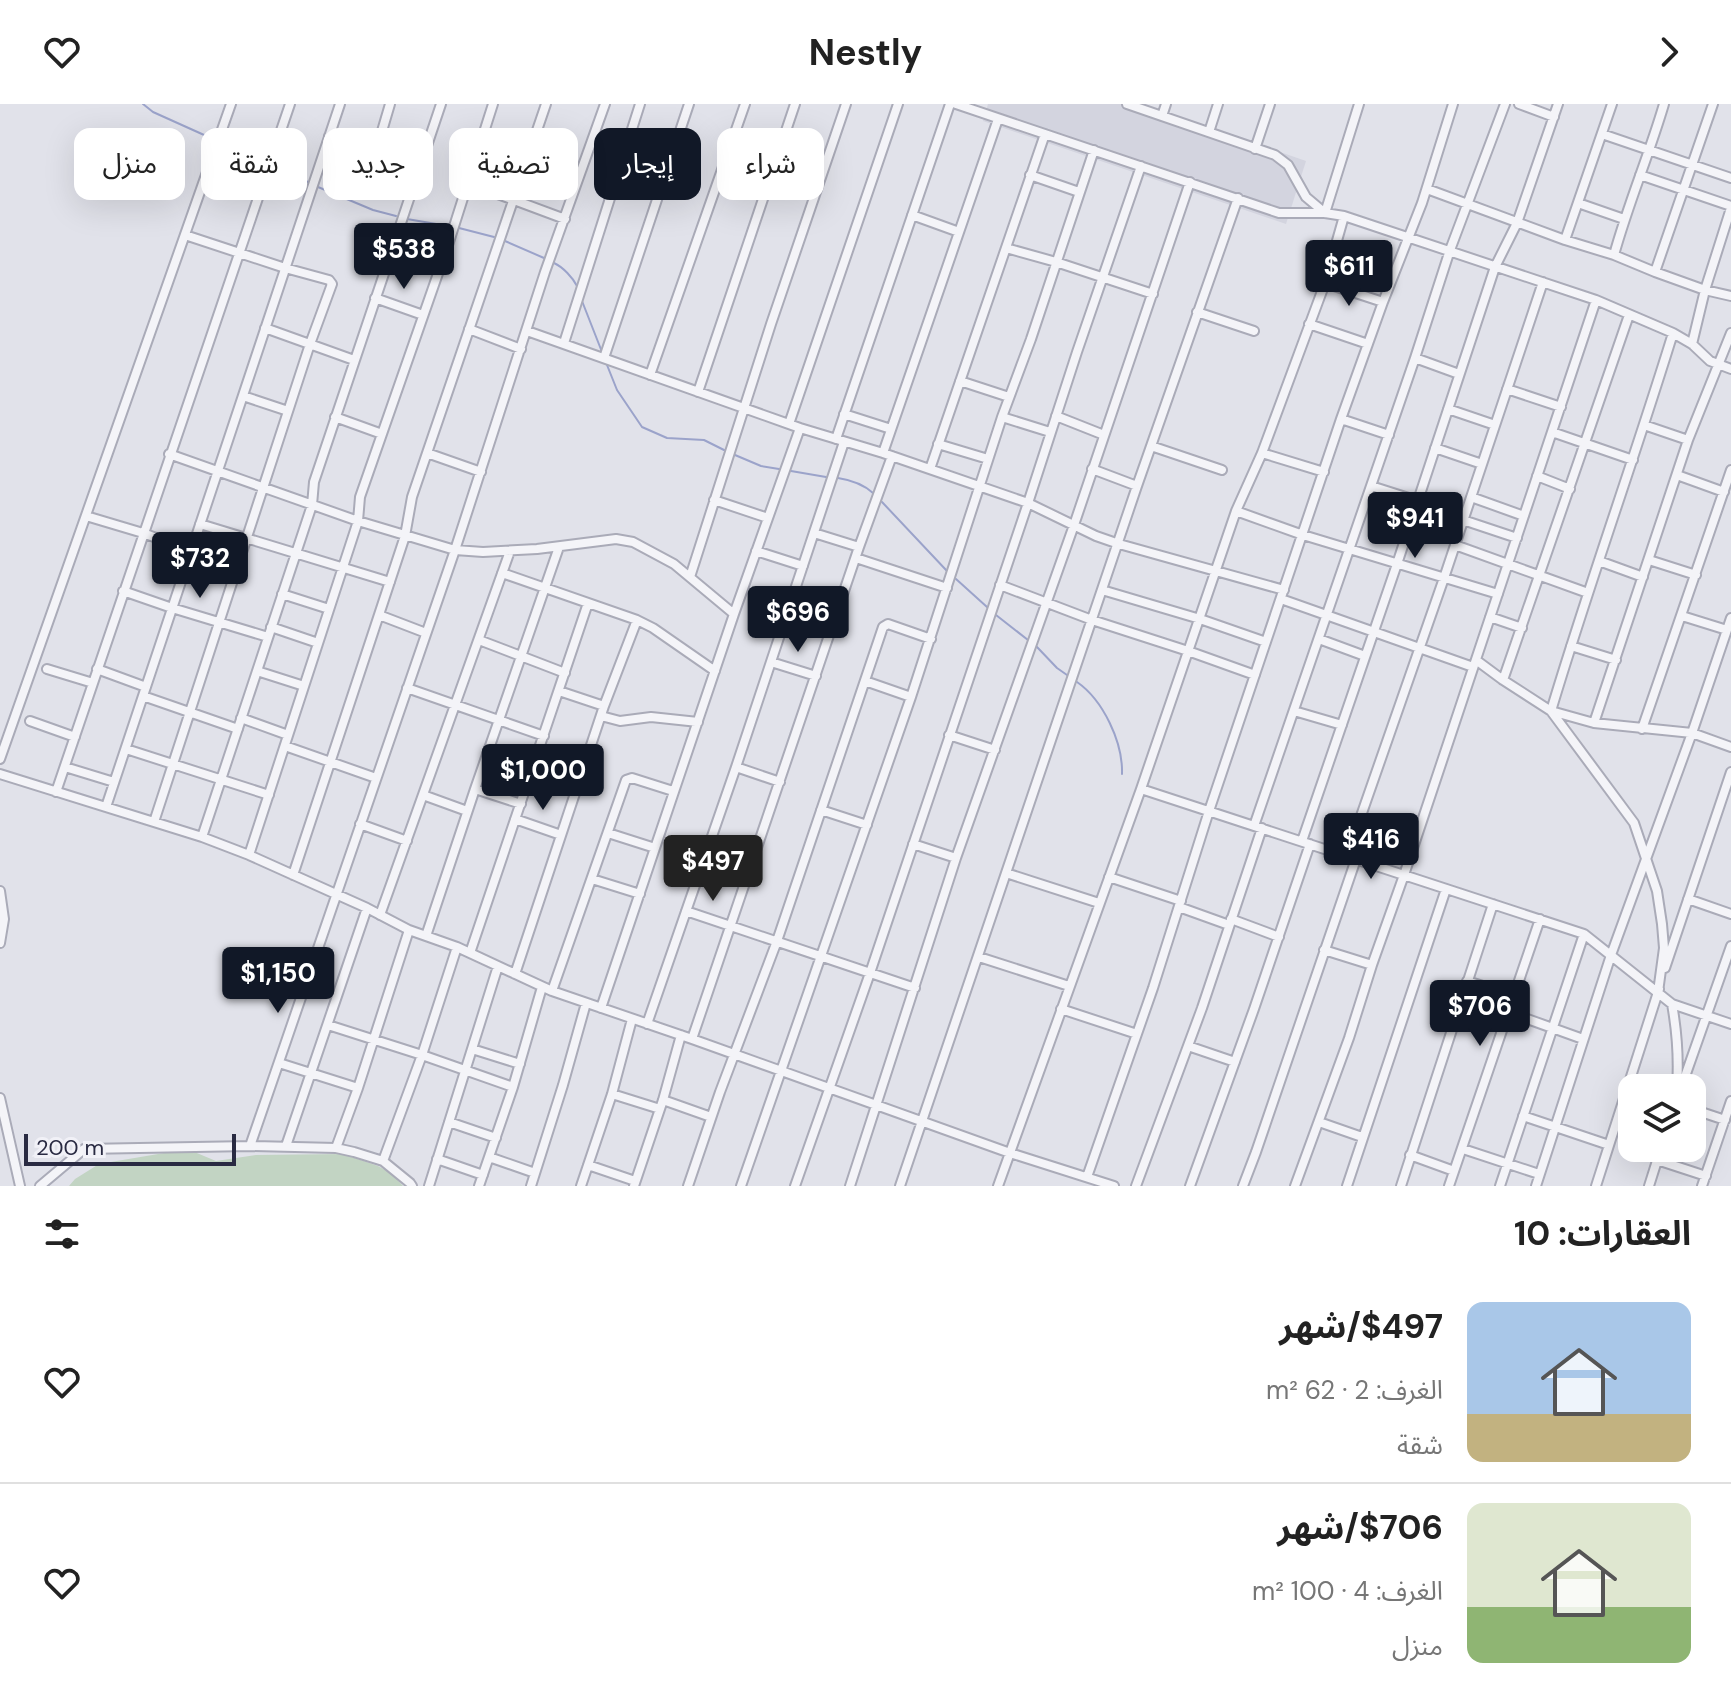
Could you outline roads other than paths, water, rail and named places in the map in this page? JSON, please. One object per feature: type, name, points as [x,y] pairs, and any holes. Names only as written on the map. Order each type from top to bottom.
[{"type":"street","points":[[0,759],[231,104]]},
{"type":"street","points":[[56,792],[290,104]]},
{"type":"street","points":[[332,128],[340,104]]},
{"type":"street","points":[[383,128],[390,104]]},
{"type":"street","points":[[202,837],[312,505],[314,482],[335,417],[441,104]]},
{"type":"street","points":[[485,128],[493,104]]},
{"type":"street","points":[[538,128],[546,104]]},
{"type":"street","points":[[250,1146],[455,550],[545,272],[605,104]]},
{"type":"street","points":[[564,343],[640,104]]},
{"type":"street","points":[[604,358],[689,104]]},
{"type":"street","points":[[650,375],[745,104]]},
{"type":"street","points":[[698,392],[795,104]]},
{"type":"street","points":[[690,577],[743,408],[846,104]]},
{"type":"street","points":[[789,424],[898,104]]},
{"type":"street","points":[[647,1024],[814,533],[840,440],[844,414],[953,104],[1279,213],[1344,216],[1450,250],[1596,300],[1673,333],[1692,344],[1704,357],[1731,369]]},
{"type":"street","points":[[1127,104],[1275,155],[1288,165],[1306,197],[1325,213]]},
{"type":"street","points":[[1162,116],[1166,104]]},
{"type":"street","points":[[1209,132],[1218,104]]},
{"type":"street","points":[[1255,149],[1270,104]]},
{"type":"street","points":[[1325,213],[1359,104]]},
{"type":"street","points":[[1078,1186],[1137,1034],[1341,419],[1427,189],[1453,104]]},
{"type":"street","points":[[1136,1186],[1230,922],[1294,711],[1450,250],[1505,104]]},
{"type":"street","points":[[1519,104],[1554,117]]},
{"type":"street","points":[[1190,1186],[1279,937],[1342,725],[1495,267],[1517,223],[1558,104]]},
{"type":"street","points":[[1565,240],[1612,104]]},
{"type":"street","points":[[1614,255],[1664,104]]},
{"type":"street","points":[[1655,272],[1713,104]]},
{"type":"street","points":[[883,453],[998,119]]},
{"type":"street","points":[[930,469],[1045,134]]},
{"type":"street","points":[[1602,134],[1731,178]]},
{"type":"street","points":[[741,1186],[931,639],[1002,417],[1094,150]]},
{"type":"street","points":[[106,807],[323,154]]},
{"type":"street","points":[[795,1186],[870,973],[1141,166]]},
{"type":"street","points":[[1030,175],[1079,192]]},
{"type":"street","points":[[1640,175],[1731,207],[1692,344]]},
{"type":"street","points":[[850,1186],[956,858],[1074,525],[1190,182]]},
{"type":"street","points":[[1427,189],[1705,290],[1731,296]]},
{"type":"street","points":[[900,1186],[1238,198]]},
{"type":"street","points":[[249,855],[358,521],[360,497],[462,200]]},
{"type":"street","points":[[293,875],[405,536],[412,497],[513,200]]},
{"type":"street","points":[[516,200],[565,219]]},
{"type":"street","points":[[1578,203],[1624,219]]},
{"type":"street","points":[[912,215],[959,232]]},
{"type":"street","points":[[998,1186],[1141,789],[1236,511],[1262,453],[1325,283],[1344,216]]},
{"type":"street","points":[[154,822],[332,284],[329,280],[185,235]]},
{"type":"street","points":[[1006,248],[1153,294]]},
{"type":"street","points":[[1243,1186],[1324,950],[1419,649],[1543,282]]},
{"type":"street","points":[[1325,283],[1383,302]]},
{"type":"street","points":[[375,298],[423,315]]},
{"type":"street","points":[[1295,1186],[1349,1038],[1596,300]]},
{"type":"street","points":[[1197,312],[1254,331]]},
{"type":"street","points":[[1503,680],[1629,315]]},
{"type":"street","points":[[1309,324],[1368,344]]},
{"type":"street","points":[[265,328],[354,360]]},
{"type":"street","points":[[469,329],[521,349]]},
{"type":"street","points":[[527,331],[800,428],[1028,503],[1096,536],[1217,570],[1419,649],[1475,664],[1551,711],[1594,723],[1692,733],[1731,747]]},
{"type":"street","points":[[1551,711],[1673,333]]},
{"type":"street","points":[[1594,723],[1688,440],[1731,333]]},
{"type":"street","points":[[1415,358],[1459,374]]},
{"type":"street","points":[[960,381],[1009,397]]},
{"type":"street","points":[[1507,389],[1561,407]]},
{"type":"street","points":[[243,396],[288,411]]},
{"type":"street","points":[[1448,409],[1495,425]]},
{"type":"street","points":[[844,414],[891,429]]},
{"type":"street","points":[[1056,416],[1104,435]]},
{"type":"street","points":[[335,417],[382,434]]},
{"type":"street","points":[[1002,417],[1050,432]]},
{"type":"street","points":[[1341,419],[1389,435]]},
{"type":"street","points":[[1644,425],[1688,440]]},
{"type":"street","points":[[601,1008],[800,428]]},
{"type":"street","points":[[1552,432],[1633,460]]},
{"type":"street","points":[[938,444],[988,459]]},
{"type":"street","points":[[1151,446],[1222,470]]},
{"type":"street","points":[[1435,448],[1482,464]]},
{"type":"street","points":[[427,453],[481,472]]},
{"type":"street","points":[[1262,453],[1324,472]]},
{"type":"street","points":[[169,454],[358,521],[455,550],[510,551],[559,547],[593,540],[633,542],[658,554],[734,614]]},
{"type":"street","points":[[692,1039],[892,456]]},
{"type":"street","points":[[1092,469],[1137,486]]},
{"type":"street","points":[[1642,729],[1731,470]]},
{"type":"street","points":[[1677,475],[1724,492]]},
{"type":"street","points":[[1537,476],[1570,489]]},
{"type":"street","points":[[1371,486],[1418,501]]},
{"type":"street","points":[[1471,497],[1524,516]]},
{"type":"street","points":[[714,500],[768,518]]},
{"type":"street","points":[[1236,511],[1303,535],[1498,594]]},
{"type":"street","points":[[86,516],[191,551]]},
{"type":"street","points":[[1463,520],[1517,538]]},
{"type":"street","points":[[200,524],[390,582]]},
{"type":"street","points":[[814,533],[859,547]]},
{"type":"street","points":[[1455,545],[1588,593]]},
{"type":"street","points":[[426,936],[559,547]]},
{"type":"street","points":[[380,915],[510,551]]},
{"type":"street","points":[[756,551],[803,566]]},
{"type":"street","points":[[856,558],[947,588]]},
{"type":"street","points":[[1649,560],[1696,575]]},
{"type":"street","points":[[1599,561],[1643,577]]},
{"type":"street","points":[[502,573],[637,620],[715,671]]},
{"type":"street","points":[[1000,585],[1255,675]]},
{"type":"street","points":[[1102,590],[1266,642]]},
{"type":"street","points":[[123,591],[268,637]]},
{"type":"street","points":[[282,594],[329,609]]},
{"type":"street","points":[[470,953],[588,603]]},
{"type":"street","points":[[379,615],[426,633]]},
{"type":"street","points":[[1682,616],[1727,630]]},
{"type":"street","points":[[1490,617],[1522,628]]},
{"type":"street","points":[[1536,1186],[1611,955],[1731,618]]},
{"type":"street","points":[[515,974],[604,706],[637,620]]},
{"type":"street","points":[[688,1186],[777,941],[885,625],[931,639]]},
{"type":"street","points":[[271,627],[318,643]]},
{"type":"street","points":[[1319,639],[1365,656]]},
{"type":"street","points":[[479,640],[565,673]]},
{"type":"street","points":[[1571,646],[1616,660]]},
{"type":"street","points":[[771,662],[816,676]]},
{"type":"street","points":[[47,669],[93,683]]},
{"type":"street","points":[[97,669],[190,713],[238,729]]},
{"type":"street","points":[[257,671],[304,686]]},
{"type":"street","points":[[865,681],[911,697]]},
{"type":"street","points":[[407,688],[544,736]]},
{"type":"street","points":[[559,691],[604,706]]},
{"type":"street","points":[[1294,711],[1342,725]]},
{"type":"street","points":[[1551,711],[1634,823],[1657,891],[1662,924],[1664,948],[1658,992]]},
{"type":"street","points":[[601,716],[620,721],[664,717],[698,722]]},
{"type":"street","points":[[241,718],[288,735]]},
{"type":"street","points":[[30,721],[75,737]]},
{"type":"street","points":[[949,735],[995,750]]},
{"type":"street","points":[[285,746],[376,778]]},
{"type":"street","points":[[126,749],[269,795]]},
{"type":"street","points":[[65,767],[114,782]]},
{"type":"street","points":[[736,767],[780,782]]},
{"type":"street","points":[[1596,1186],[1688,899],[1726,802],[1731,772]]},
{"type":"street","points":[[0,774],[202,837],[249,855],[409,930],[457,947],[552,991],[1010,1153],[1114,1186]]},
{"type":"street","points":[[552,991],[626,780],[629,778],[673,791]]},
{"type":"street","points":[[475,789],[521,804]]},
{"type":"street","points":[[1141,789],[1584,934],[1672,1004],[1731,1024]]},
{"type":"street","points":[[423,795],[467,811]]},
{"type":"street","points":[[821,810],[867,825]]},
{"type":"street","points":[[515,819],[561,835]]},
{"type":"street","points":[[360,824],[407,841]]},
{"type":"street","points":[[608,833],[655,848]]},
{"type":"street","points":[[913,844],[956,858]]},
{"type":"street","points":[[1006,873],[1099,903]]},
{"type":"street","points":[[1109,877],[1279,937]]},
{"type":"street","points":[[592,879],[640,894]]},
{"type":"street","points":[[1347,1186],[1446,889]]},
{"type":"street","points":[[0,891],[4,919],[0,943]]},
{"type":"street","points":[[1688,899],[1731,914]]},
{"type":"street","points":[[1401,1186],[1493,904]]},
{"type":"street","points":[[286,1146],[367,908]]},
{"type":"street","points":[[686,911],[915,988]]},
{"type":"street","points":[[1449,1186],[1540,919]]},
{"type":"street","points":[[336,1148],[409,930]]},
{"type":"street","points":[[1500,1186],[1584,934]]},
{"type":"street","points":[[1684,1074],[1731,946]]},
{"type":"street","points":[[383,1161],[457,947]]},
{"type":"street","points":[[1324,950],[1372,965]]},
{"type":"street","points":[[979,957],[1069,986]]},
{"type":"street","points":[[429,1186],[498,966]]},
{"type":"street","points":[[1467,981],[1514,996]]},
{"type":"street","points":[[479,1186],[513,1087],[542,987]]},
{"type":"street","points":[[531,1186],[586,1003]]},
{"type":"street","points":[[1672,1004],[1679,1074]]},
{"type":"street","points":[[1061,1009],[1137,1034]]},
{"type":"street","points":[[1508,1012],[1583,1039]]},
{"type":"street","points":[[581,1186],[612,1094],[632,1019]]},
{"type":"street","points":[[328,1025],[513,1087]]},
{"type":"street","points":[[588,1165],[634,1184],[681,1035]]},
{"type":"street","points":[[1188,1046],[1235,1062]]},
{"type":"street","points":[[472,1049],[520,1064]]},
{"type":"street","points":[[279,1063],[358,1088]]},
{"type":"street","points":[[612,1094],[711,1117]]},
{"type":"street","points":[[0,1098],[2,1118],[20,1186]]},
{"type":"street","points":[[1702,1186],[1731,1101]]},
{"type":"street","points":[[1706,1114],[1725,1120]]},
{"type":"street","points":[[1523,1116],[1609,1145]]},
{"type":"street","points":[[449,1122],[496,1138]]},
{"type":"street","points":[[1319,1122],[1362,1137]]},
{"type":"street","points":[[40,1186],[84,1149],[286,1146],[336,1148],[383,1161],[412,1186]]},
{"type":"street","points":[[1463,1149],[1539,1174]]},
{"type":"street","points":[[1410,1155],[1454,1171]]},
{"type":"street","points":[[489,1157],[535,1173]]},
{"type":"street","points":[[437,1159],[483,1175]]},
{"type":"street","points":[[1649,1186],[1656,1162]]},
{"type":"street","points":[[1663,1162],[1706,1176]]},
{"type":"waterway","points":[[143,104],[153,112],[201,134]]},
{"type":"waterway","points":[[318,187],[396,216]]},
{"type":"waterway","points":[[407,219],[448,226]]},
{"type":"waterway","points":[[459,228],[494,237]]},
{"type":"waterway","points":[[505,241],[544,258]]},
{"type":"waterway","points":[[554,263],[577,286]]},
{"type":"waterway","points":[[582,301],[602,352]]},
{"type":"waterway","points":[[607,365],[617,390],[642,427],[667,438],[704,440],[724,450]]},
{"type":"waterway","points":[[735,455],[761,466],[779,469]]},
{"type":"waterway","points":[[791,471],[826,477]]},
{"type":"waterway","points":[[838,478],[857,483],[873,493]]},
{"type":"waterway","points":[[882,502],[947,571]]},
{"type":"waterway","points":[[956,579],[987,607]]},
{"type":"waterway","points":[[996,615],[1028,640]]},
{"type":"waterway","points":[[1037,647],[1067,675]]},
{"type":"waterway","points":[[1077,682],[1095,699],[1110,723],[1119,749],[1122,774]]}]
